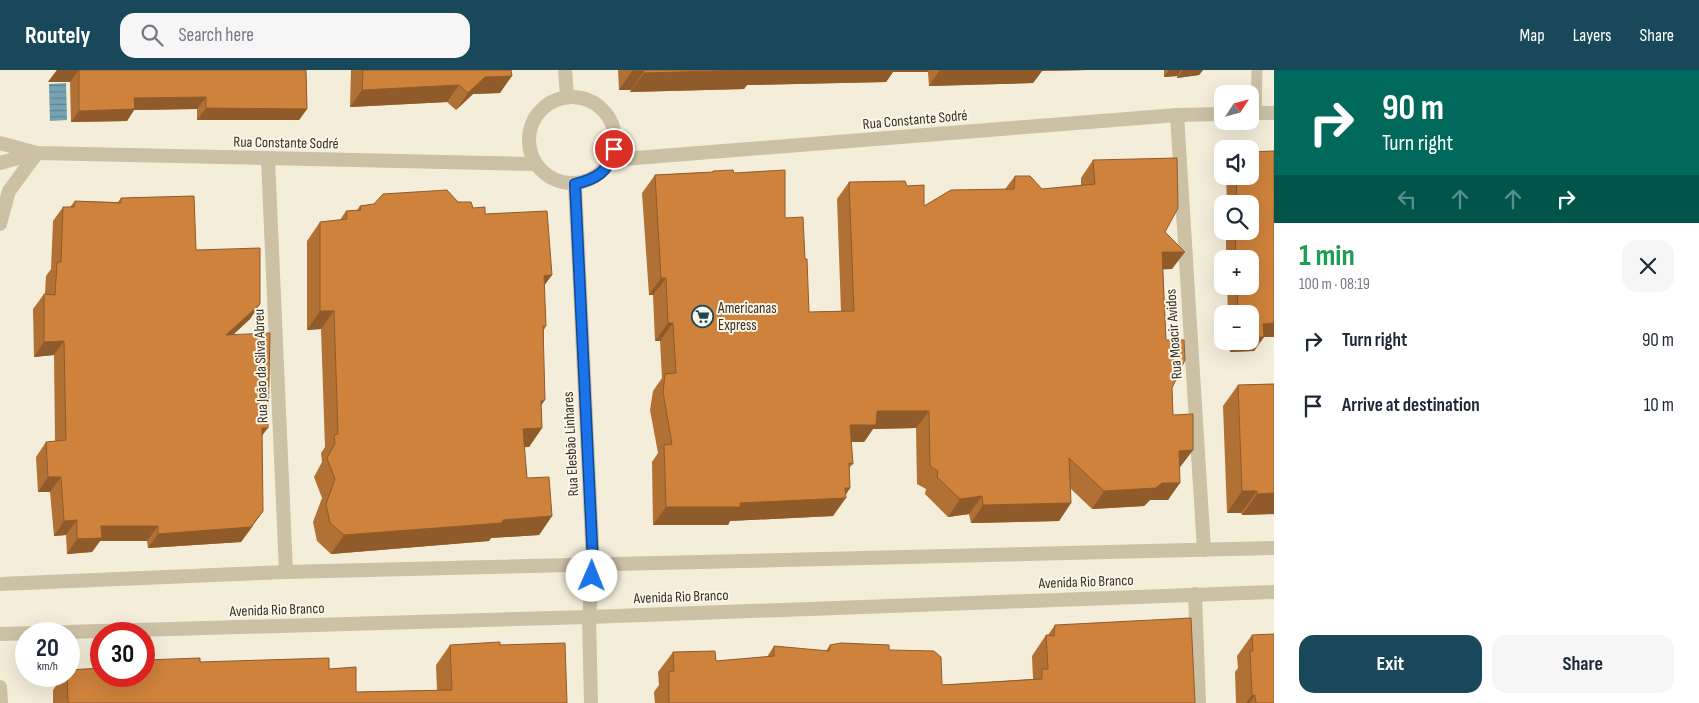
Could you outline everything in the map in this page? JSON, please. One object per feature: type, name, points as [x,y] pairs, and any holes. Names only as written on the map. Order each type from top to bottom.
[{"type":"street","points":[[565,70],[567,96]]},
{"type":"street","points":[[567,96],[590,100],[608,115],[616,137],[611,160],[602,173],[589,181],[575,184],[559,182],[545,175],[535,164],[528,147],[529,129],[537,113],[550,102],[567,96]]},
{"type":"street","points":[[1259,113],[1274,113]]},
{"type":"street","name":"Rua Constante Sodré","points":[[611,160],[1177,115],[1214,114]]},
{"type":"street","name":"Rua Moacir Avidos","points":[[1177,115],[1204,550]]},
{"type":"street","name":"Rua Constante Sodré","points":[[0,143],[37,153],[535,164]]},
{"type":"street","points":[[0,224],[9,191],[37,153]]},
{"type":"street","name":"Rua Constante Sodré","points":[[0,163],[37,153]]},
{"type":"street","name":"Rua João da Silva Abreu","points":[[268,159],[286,572]]},
{"type":"street","name":"Rua Elesbão Linhares","points":[[575,184],[593,564],[589,617],[591,703]]},
{"type":"street","name":"Avenida Rio Branco","points":[[0,584],[286,572],[1274,548]]},
{"type":"street","name":"Avenida Rio Branco","points":[[0,634],[589,617],[1274,592]]},
{"type":"street","points":[[1195,594],[1199,703]]},
{"type":"street","points":[[0,687],[1,703]]},
{"type":"lane","points":[[1256,85],[1257,70]]},
{"type":"water","points":[[66,83],[67,120],[50,121],[49,84]]},
{"type":"building","points":[[79,70],[306,70],[307,109],[206,108],[206,97],[134,98],[135,109],[79,111]]},
{"type":"building","points":[[363,70],[511,70],[512,76],[485,77],[468,93],[459,85],[362,90]]},
{"type":"building","points":[[632,70],[748,70],[644,73],[644,71]]},
{"type":"building","points":[[1274,151],[1274,323],[1263,324],[1264,337],[1259,337],[1259,305],[1238,305],[1237,295],[1259,295],[1259,250],[1236,250],[1235,240],[1259,240],[1259,195],[1237,195],[1236,185],[1259,185],[1259,152]]},
{"type":"building","points":[[1177,158],[1178,208],[1165,232],[1185,252],[1162,252],[1166,340],[1184,340],[1185,360],[1172,388],[1173,415],[1193,414],[1193,450],[1179,451],[1180,483],[1162,483],[1156,488],[1104,491],[1069,458],[1071,503],[983,505],[982,496],[960,499],[937,477],[938,471],[930,466],[929,411],[877,411],[876,425],[850,425],[853,464],[849,463],[850,488],[845,488],[846,498],[740,503],[740,507],[666,507],[664,445],[672,444],[663,392],[665,374],[676,373],[673,323],[668,323],[666,278],[661,278],[655,175],[733,170],[734,173],[785,170],[785,218],[803,217],[809,312],[854,311],[849,182],[905,181],[907,186],[924,185],[924,206],[951,190],[1014,189],[1015,176],[1030,176],[1042,189],[1095,184],[1093,160]]},
{"type":"building","points":[[447,190],[458,202],[471,202],[473,208],[485,207],[485,214],[547,211],[552,275],[544,276],[546,326],[543,326],[545,400],[541,401],[542,428],[523,429],[527,478],[549,477],[552,516],[503,520],[502,523],[344,535],[330,523],[326,504],[335,479],[327,458],[335,443],[334,435],[338,434],[334,311],[320,311],[320,222],[347,219],[346,211],[361,210],[360,206],[374,204],[383,194]]},
{"type":"building","points":[[194,196],[196,250],[260,248],[260,304],[226,335],[270,333],[268,428],[262,428],[263,511],[251,527],[158,534],[158,526],[101,526],[102,538],[77,539],[77,520],[64,521],[61,477],[48,477],[46,442],[66,440],[64,341],[44,342],[44,294],[55,295],[57,262],[61,262],[63,207],[74,207],[75,201],[121,203],[121,198]]},
{"type":"building","points":[[1274,384],[1274,493],[1257,494],[1257,491],[1242,491],[1238,385]]},
{"type":"building","points":[[1191,618],[1195,703],[669,703],[669,672],[674,671],[673,652],[715,651],[716,661],[774,656],[774,646],[829,651],[830,645],[841,643],[889,645],[889,650],[934,651],[941,657],[942,685],[1042,679],[1042,669],[1048,669],[1046,635],[1054,636],[1055,625]]},
{"type":"building","points":[[1274,634],[1274,703],[1256,703],[1255,695],[1252,695],[1250,651],[1253,651],[1252,635]]},
{"type":"building","points":[[500,642],[500,645],[565,643],[567,703],[68,703],[67,687],[80,687],[80,669],[90,669],[90,687],[155,687],[155,660],[200,658],[200,662],[329,658],[329,669],[356,667],[356,692],[452,690],[450,645]]},
{"type":"place","name":"Americanas Express","points":[[702,317]]},
{"type":"route","points":[[592,576],[593,564],[575,184],[589,181],[602,173],[611,160],[614,149]]}]
